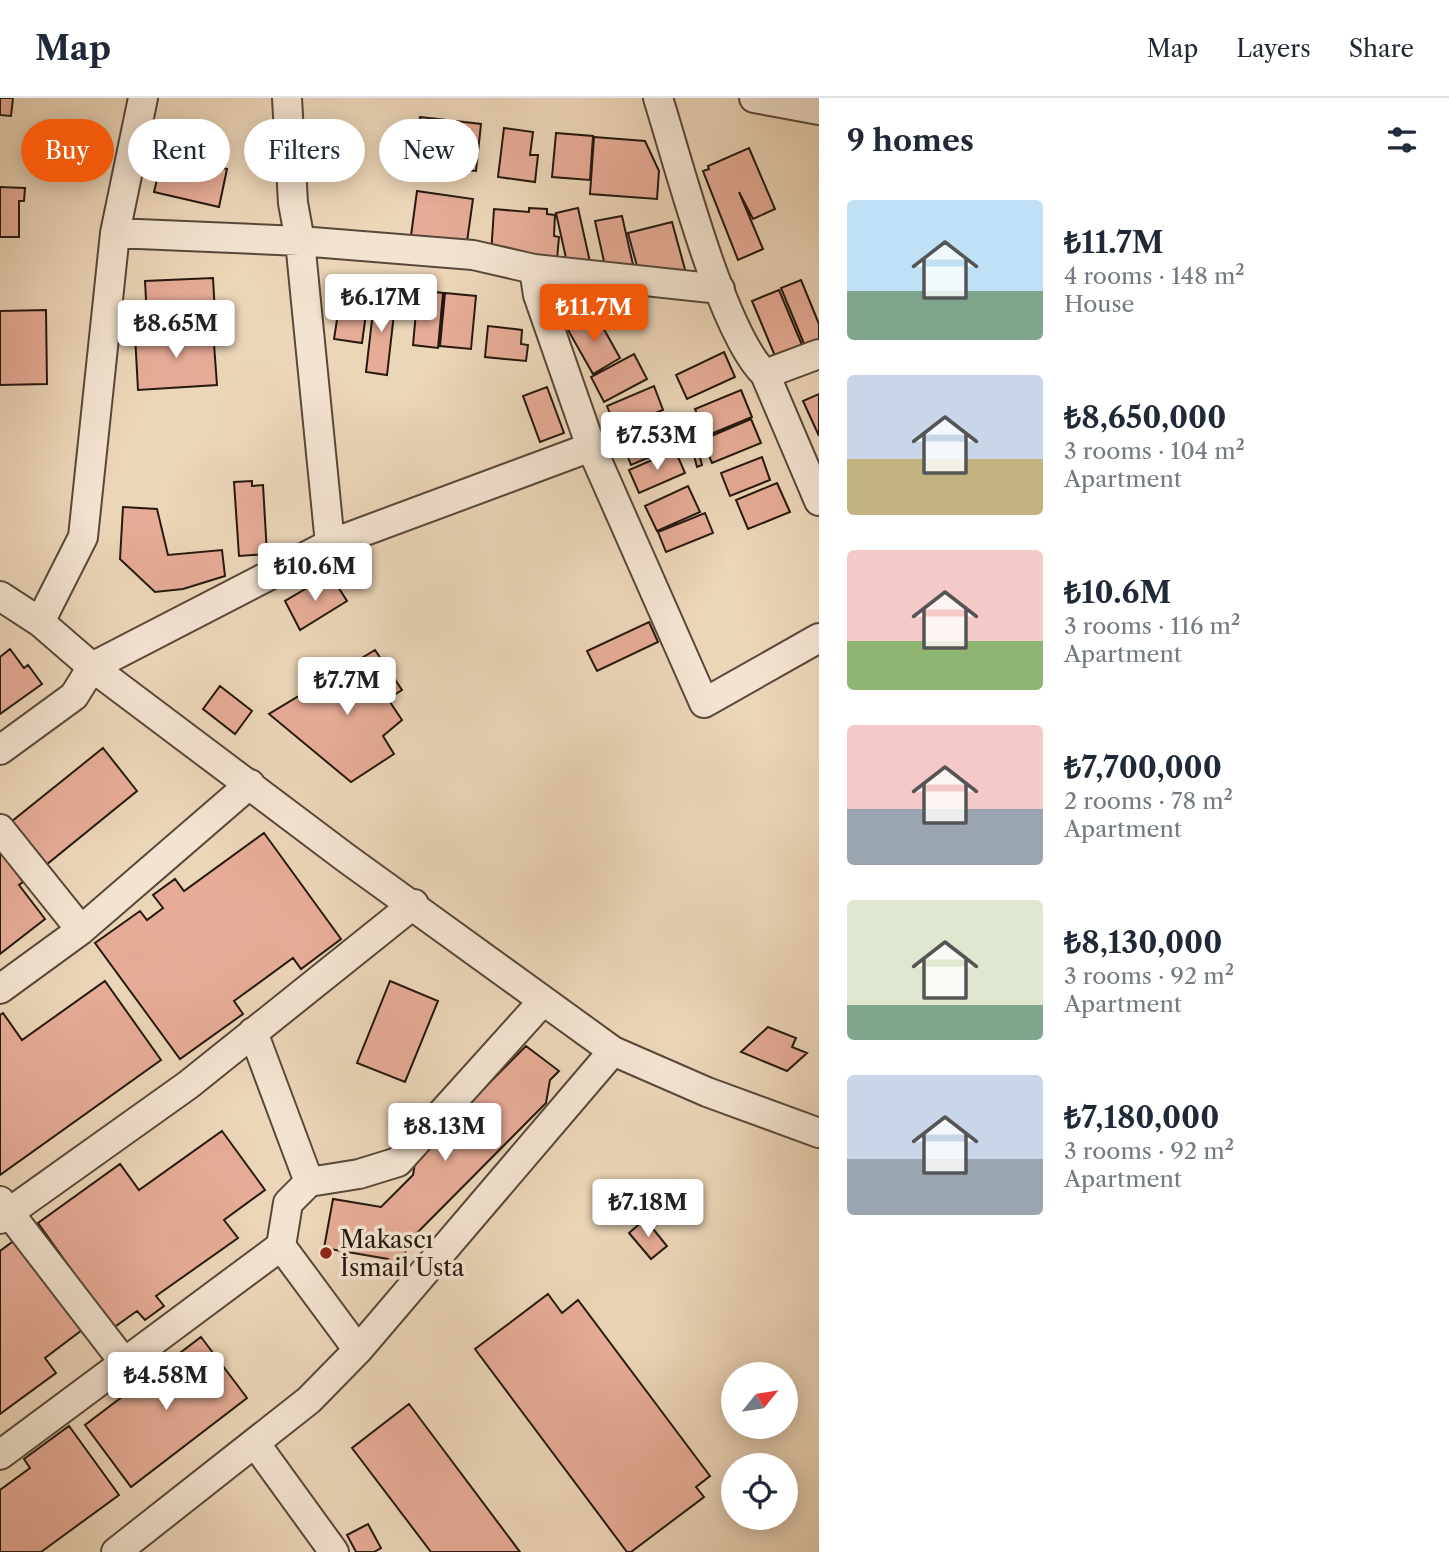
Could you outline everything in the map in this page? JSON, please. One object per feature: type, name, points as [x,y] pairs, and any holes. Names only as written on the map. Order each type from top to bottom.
[{"type":"street","points":[[40,622],[83,537],[115,233],[143,98]]},
{"type":"street","points":[[287,98],[293,195],[300,241],[330,544]]},
{"type":"street","points":[[658,98],[720,289],[752,362],[765,374],[819,501]]},
{"type":"street","points":[[754,98],[819,110]]},
{"type":"street","points":[[115,233],[300,241],[472,255],[534,269],[720,289]]},
{"type":"street","points":[[534,269],[538,295],[591,447],[704,703],[819,638]]},
{"type":"street","points":[[765,374],[819,354]]},
{"type":"street","points":[[0,750],[74,695],[92,667],[330,544],[591,447]]},
{"type":"street","points":[[0,596],[40,622],[92,667],[346,858],[414,904],[613,1052],[707,1092],[819,1133]]},
{"type":"street","points":[[0,989],[81,930],[250,784]]},
{"type":"street","points":[[0,829],[81,930]]},
{"type":"street","points":[[124,1361],[3,1211],[188,1085],[414,904]]},
{"type":"street","points":[[0,1455],[281,1246],[288,1203],[309,1182],[359,1174],[398,1162],[543,1001]]},
{"type":"street","points":[[253,1032],[309,1182]]},
{"type":"street","points":[[116,1552],[309,1400],[358,1350],[613,1052]]},
{"type":"street","points":[[281,1246],[358,1350]]},
{"type":"street","points":[[255,1443],[334,1552]]},
{"type":"building","points":[[0,98],[13,98],[11,116],[0,115]]},
{"type":"building","points":[[504,128],[533,132],[530,155],[538,155],[535,182],[498,177]]},
{"type":"building","points":[[556,133],[593,136],[590,180],[552,177]]},
{"type":"building","points":[[594,137],[645,141],[659,171],[657,199],[590,194]]},
{"type":"building","points":[[749,148],[775,209],[753,219],[739,192],[763,249],[738,260],[703,171],[709,169],[708,166]]},
{"type":"building","points":[[156,182],[224,182],[219,207],[154,192]]},
{"type":"building","points":[[0,187],[25,188],[24,201],[19,201],[19,237],[0,237]]},
{"type":"building","points":[[417,191],[473,199],[466,249],[410,243]]},
{"type":"building","points":[[529,208],[547,209],[547,214],[555,215],[554,236],[559,237],[557,259],[491,255],[494,209],[529,212]]},
{"type":"building","points":[[578,208],[590,262],[568,267],[556,213]]},
{"type":"building","points":[[622,216],[634,269],[607,275],[595,221]]},
{"type":"building","points":[[672,222],[686,273],[640,277],[628,233]]},
{"type":"building","points":[[213,278],[215,314],[147,318],[145,281]]},
{"type":"building","points":[[801,280],[819,324],[819,352],[809,356],[781,288]]},
{"type":"building","points":[[342,288],[369,292],[362,343],[334,339]]},
{"type":"building","points":[[418,290],[443,293],[438,348],[413,345]]},
{"type":"building","points":[[779,290],[807,357],[780,368],[752,301]]},
{"type":"building","points":[[445,293],[476,296],[471,349],[440,346]]},
{"type":"building","points":[[375,294],[396,296],[387,375],[366,372]]},
{"type":"building","points":[[46,310],[47,384],[0,385],[0,311]]},
{"type":"building","points":[[596,315],[620,358],[593,374],[568,330]]},
{"type":"building","points":[[488,326],[522,330],[521,344],[528,345],[526,361],[485,357]]},
{"type":"building","points":[[213,330],[217,385],[138,390],[135,335]]},
{"type":"building","points":[[724,352],[735,377],[687,399],[676,375]]},
{"type":"building","points":[[634,354],[647,379],[604,402],[591,377]]},
{"type":"building","points":[[654,386],[663,410],[616,429],[607,406]]},
{"type":"building","points":[[547,387],[564,433],[540,442],[523,396]]},
{"type":"building","points":[[741,390],[752,417],[706,436],[695,409]]},
{"type":"building","points":[[819,394],[819,436],[803,401]]},
{"type":"building","points":[[751,419],[761,443],[712,463],[702,440]]},
{"type":"building","points":[[669,424],[678,445],[631,465],[623,444]]},
{"type":"building","points":[[696,443],[702,465],[697,467],[691,444]]},
{"type":"building","points":[[675,450],[685,473],[639,493],[629,470]]},
{"type":"building","points":[[762,457],[770,480],[730,496],[721,473]]},
{"type":"building","points":[[252,481],[252,486],[263,485],[267,554],[239,556],[234,482]]},
{"type":"building","points":[[777,483],[790,512],[748,529],[736,500]]},
{"type":"building","points":[[688,486],[700,512],[657,531],[645,506]]},
{"type":"building","points":[[123,507],[157,509],[168,555],[222,550],[225,576],[183,589],[155,592],[120,559]]},
{"type":"building","points":[[705,513],[713,533],[666,552],[658,532]]},
{"type":"building","points":[[333,579],[347,601],[300,630],[285,601],[312,585],[315,590]]},
{"type":"building","points":[[649,622],[658,642],[597,671],[587,651]]},
{"type":"building","points":[[10,649],[24,668],[28,665],[42,684],[0,714],[0,657]]},
{"type":"building","points":[[375,650],[402,690],[388,699],[402,720],[383,736],[394,754],[351,782],[269,714]]},
{"type":"building","points":[[220,686],[252,711],[235,734],[203,709]]},
{"type":"building","points":[[103,748],[137,791],[41,869],[6,826]]},
{"type":"building","points":[[264,833],[341,939],[301,969],[293,958],[234,1001],[243,1014],[180,1059],[95,943],[140,911],[147,920],[163,908],[153,895],[175,879],[184,891]]},
{"type":"building","points":[[0,851],[23,882],[19,885],[45,919],[0,954]]},
{"type":"building","points":[[105,981],[161,1060],[0,1175],[0,1015],[3,1013],[22,1040]]},
{"type":"building","points":[[390,981],[438,1001],[405,1082],[357,1063]]},
{"type":"building","points":[[768,1027],[796,1038],[792,1047],[807,1053],[787,1071],[741,1052]]},
{"type":"building","points":[[526,1046],[559,1071],[550,1080],[546,1103],[407,1243],[405,1257],[396,1267],[388,1259],[324,1248],[333,1199],[381,1207],[413,1175],[416,1157]]},
{"type":"building","points":[[222,1131],[265,1190],[224,1220],[238,1238],[156,1296],[164,1306],[145,1320],[137,1311],[113,1328],[38,1223],[120,1164],[139,1190]]},
{"type":"building","points":[[645,1219],[667,1246],[651,1259],[629,1233]]},
{"type":"building","points":[[19,1237],[86,1327],[45,1358],[56,1373],[0,1414],[0,1251]]},
{"type":"building","points":[[548,1294],[562,1313],[578,1300],[710,1476],[696,1487],[704,1497],[631,1552],[627,1552],[475,1349]]},
{"type":"building","points":[[201,1337],[247,1398],[131,1487],[85,1425]]},
{"type":"building","points":[[409,1404],[520,1552],[431,1552],[352,1448]]},
{"type":"building","points":[[69,1426],[119,1495],[41,1552],[0,1552],[0,1490],[30,1468],[24,1459]]},
{"type":"building","points":[[368,1524],[381,1548],[374,1552],[356,1552],[347,1535]]},
{"type":"place","name":"Makascı İsmail Usta","points":[[326,1253]]}]
